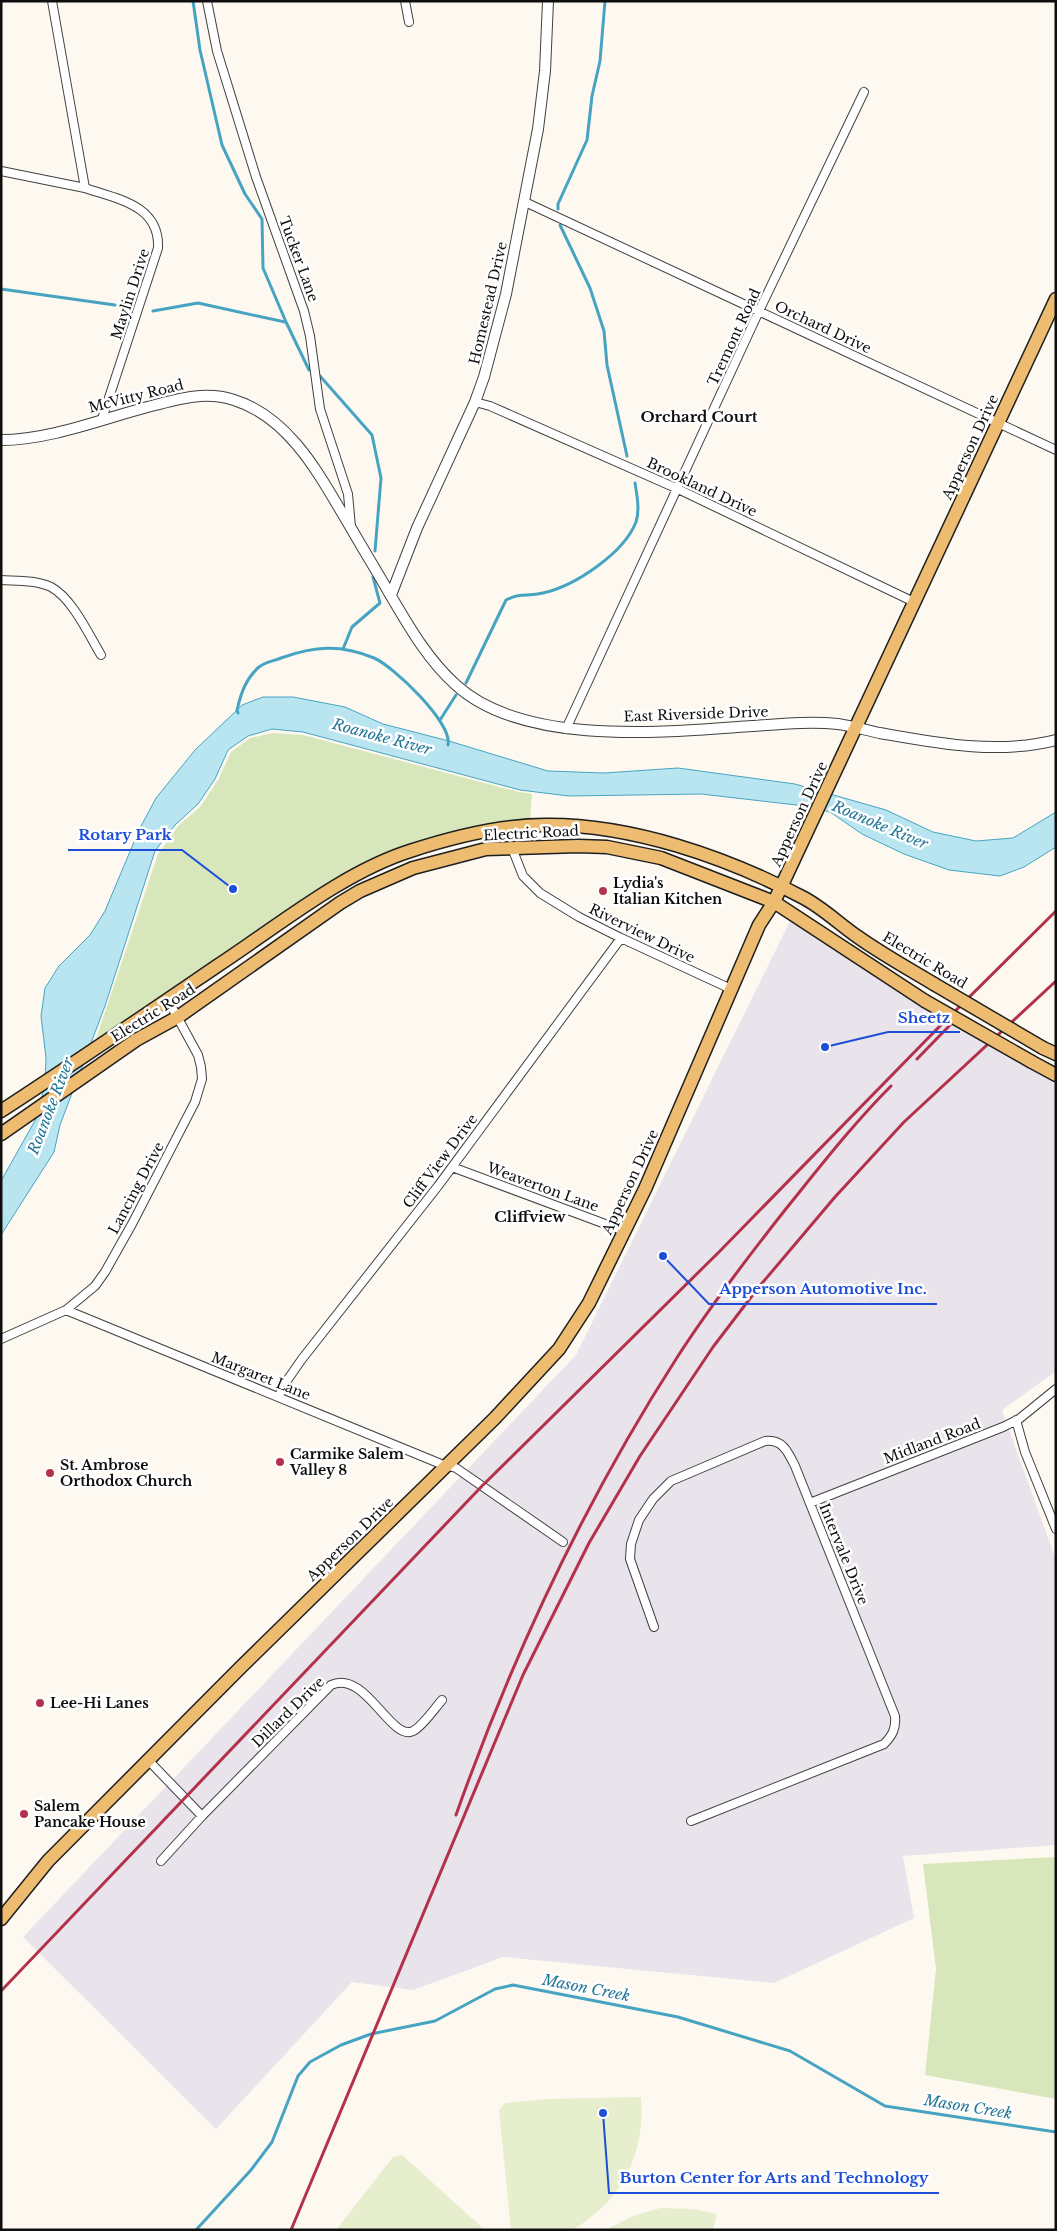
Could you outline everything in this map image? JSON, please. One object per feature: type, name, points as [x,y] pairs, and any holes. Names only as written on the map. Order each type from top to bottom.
[{"type":"main road","name":"Apperson Drive","points":[[1,1919],[48,1861],[519,1395],[559,1349],[589,1303],[645,1189],[760,925],[774,902],[1056,299]]},
{"type":"main road","name":"Electric Road","points":[[1,1111],[127,1028],[332,888],[410,851],[487,832],[544,825],[631,833],[670,843],[720,860],[781,887],[804,898],[861,939],[934,984],[1056,1054]]},
{"type":"main road","name":"Electric Road","points":[[1,1134],[136,1040],[178,1017],[340,903],[413,868],[486,849],[578,846],[626,850],[668,860],[774,902],[925,1002],[1056,1075]]},
{"type":"street","points":[[52,1],[84,188]]},
{"type":"street","name":"Tucker Lane","points":[[207,1],[217,51],[256,177],[304,311],[310,336],[320,409],[348,494],[351,529]]},
{"type":"street","points":[[405,1],[409,22]]},
{"type":"street","name":"Homestead Drive","points":[[390,595],[421,518],[475,402],[484,377],[506,294],[538,129],[545,71],[548,1]]},
{"type":"street","name":"Tremont Road","points":[[566,728],[678,489],[758,312],[864,92]]},
{"type":"street","name":"Maylin Drive","points":[[1,172],[84,188],[139,208],[153,220],[158,237],[158,248],[102,419]]},
{"type":"street","name":"Orchard Drive","points":[[525,202],[621,245],[758,312],[1056,450]]},
{"type":"street","name":"McVitty Road","points":[[1,440],[33,438],[163,403],[203,395],[220,396],[247,405],[277,425],[302,451],[324,483],[390,595]]},
{"type":"street","name":"Brookland Drive","points":[[475,402],[490,406],[678,489],[914,602]]},
{"type":"street","points":[[1,580],[41,584],[60,593],[101,655]]},
{"type":"street","name":"East Riverside Drive","points":[[390,595],[426,652],[458,686],[481,703],[506,715],[529,722],[566,728],[650,730],[837,724],[956,745],[1016,746],[1056,740]]},
{"type":"street","name":"Riverview Drive","points":[[512,848],[523,876],[531,885],[579,917],[731,989]]},
{"type":"street","name":"Cliff View Drive","points":[[279,1396],[302,1359],[452,1167],[621,938]]},
{"type":"street","name":"Lancing Drive","points":[[1,1339],[66,1310],[95,1286],[105,1272],[200,1090],[202,1073],[198,1055],[168,1000]]},
{"type":"street","name":"Weaverton Lane","points":[[452,1167],[624,1231]]},
{"type":"street","name":"Margaret Lane","points":[[66,1310],[463,1472],[563,1542]]},
{"type":"street","name":"Midland Road","points":[[810,1503],[974,1439],[1016,1420],[1056,1389]]},
{"type":"street","points":[[1016,1420],[1025,1452],[1056,1529]]},
{"type":"street","name":"Intervale Drive","points":[[654,1627],[630,1559],[631,1544],[639,1520],[670,1481],[761,1442],[772,1440],[783,1445],[788,1450],[810,1503],[895,1716],[893,1733],[884,1744],[691,1821]]},
{"type":"street","name":"Dillard Drive","points":[[161,1862],[202,1816],[331,1685],[344,1681],[356,1686],[388,1718],[408,1733],[416,1729],[442,1700]]},
{"type":"street","points":[[148,1760],[202,1816]]},
{"type":"shaded area","points":[[791,919],[1008,1058],[1056,1081],[1056,1371],[1002,1410],[1056,1560],[1056,1845],[903,1856],[914,1918],[774,1983],[503,1957],[413,1990],[352,1982],[216,2129],[23,1937],[576,1355]]},
{"type":"green space","points":[[273,733],[303,735],[532,794],[530,819],[492,824],[427,838],[361,865],[305,899],[96,1039],[158,854],[178,826],[200,807],[218,780],[231,752],[250,738]]},
{"type":"green space","points":[[1056,1857],[1056,2099],[925,2075],[936,1969],[923,1864]]},
{"type":"green space","points":[[641,2097],[640,2131],[632,2163],[616,2192],[605,2205],[585,2222],[573,2229],[511,2230],[499,2110],[505,2103],[547,2099]]},
{"type":"green space","points":[[402,2155],[485,2230],[336,2230],[393,2157]]},
{"type":"green space","points":[[660,2208],[693,2209],[717,2214],[713,2230],[605,2230],[633,2216]]},
{"type":"water","name":"Roanoke River","points":[[263,697],[293,697],[345,707],[383,724],[449,741],[548,771],[604,773],[678,768],[795,784],[886,810],[933,832],[976,841],[1013,838],[1056,812],[1056,847],[1024,867],[1000,876],[949,870],[904,854],[862,834],[830,812],[805,806],[701,794],[569,796],[520,790],[303,732],[272,729],[248,736],[228,750],[215,779],[198,804],[175,825],[155,851],[105,1006],[60,1125],[54,1152],[1,1235],[1,1181],[37,1117],[45,1083],[46,1058],[41,1016],[45,988],[59,966],[90,935],[105,911],[139,830],[156,798],[195,750],[242,705]]},
{"type":"waterway","points":[[193,1],[200,50],[222,145],[245,194],[262,219],[263,268],[309,370]]},
{"type":"waterway","points":[[558,209],[558,204],[587,140],[592,96],[600,61],[605,1]]},
{"type":"waterway","points":[[560,225],[590,288],[604,331],[607,365],[627,456]]},
{"type":"waterway","points":[[1,289],[115,305]]},
{"type":"waterway","points":[[153,311],[198,303],[285,322]]},
{"type":"waterway","points":[[320,376],[372,435],[381,478],[375,551]]},
{"type":"waterway","points":[[466,683],[506,600],[516,596],[543,593],[569,583],[597,566],[621,545],[630,534],[636,522],[638,503],[635,483]]},
{"type":"waterway","points":[[343,649],[352,627],[380,603],[373,577]]},
{"type":"waterway","points":[[238,713],[240,698],[245,686],[254,671],[261,665],[293,654],[316,649],[350,650],[362,653],[383,663],[407,683],[432,710],[441,723],[447,735],[448,745]]},
{"type":"waterway","points":[[440,720],[456,695]]},
{"type":"waterway","name":"Mason Creek","points":[[196,2230],[251,2170],[272,2142],[298,2076],[310,2062],[341,2045],[371,2034],[435,2021],[495,1989],[513,1985],[678,2017],[790,2051],[885,2106],[1056,2132]]},
{"type":"railway","points":[[1,1991],[482,1486],[719,1252],[936,1030],[1056,911]]},
{"type":"railway","points":[[291,2230],[523,1675],[589,1543],[640,1456],[713,1347],[758,1288],[835,1197],[904,1122],[1056,981]]},
{"type":"railway","points":[[917,1059],[952,1023]]},
{"type":"railway","points":[[456,1815],[478,1755],[527,1637],[582,1522],[644,1410],[678,1356],[744,1263],[836,1146],[891,1086]]},
{"type":"place","name":"Rotary Park","points":[[233,889]]},
{"type":"place","name":"Lydia's Italian Kitchen","points":[[603,891]]},
{"type":"place","name":"Sheetz","points":[[825,1047]]},
{"type":"place","name":"Apperson Automotive Inc.","points":[[663,1256]]},
{"type":"place","name":"Carmike Salem Valley 8","points":[[280,1462]]},
{"type":"place","name":"St. Ambrose Orthodox Church","points":[[50,1473]]},
{"type":"place","name":"Lee-Hi Lanes","points":[[40,1703]]},
{"type":"place","name":"Salem Pancake House","points":[[24,1814]]},
{"type":"place","name":"Burton Center for Arts and Technology","points":[[603,2113]]},
{"type":"district","name":"Orchard Court","points":[[699,417]]},
{"type":"district","name":"Cliffview","points":[[530,1217]]}]
